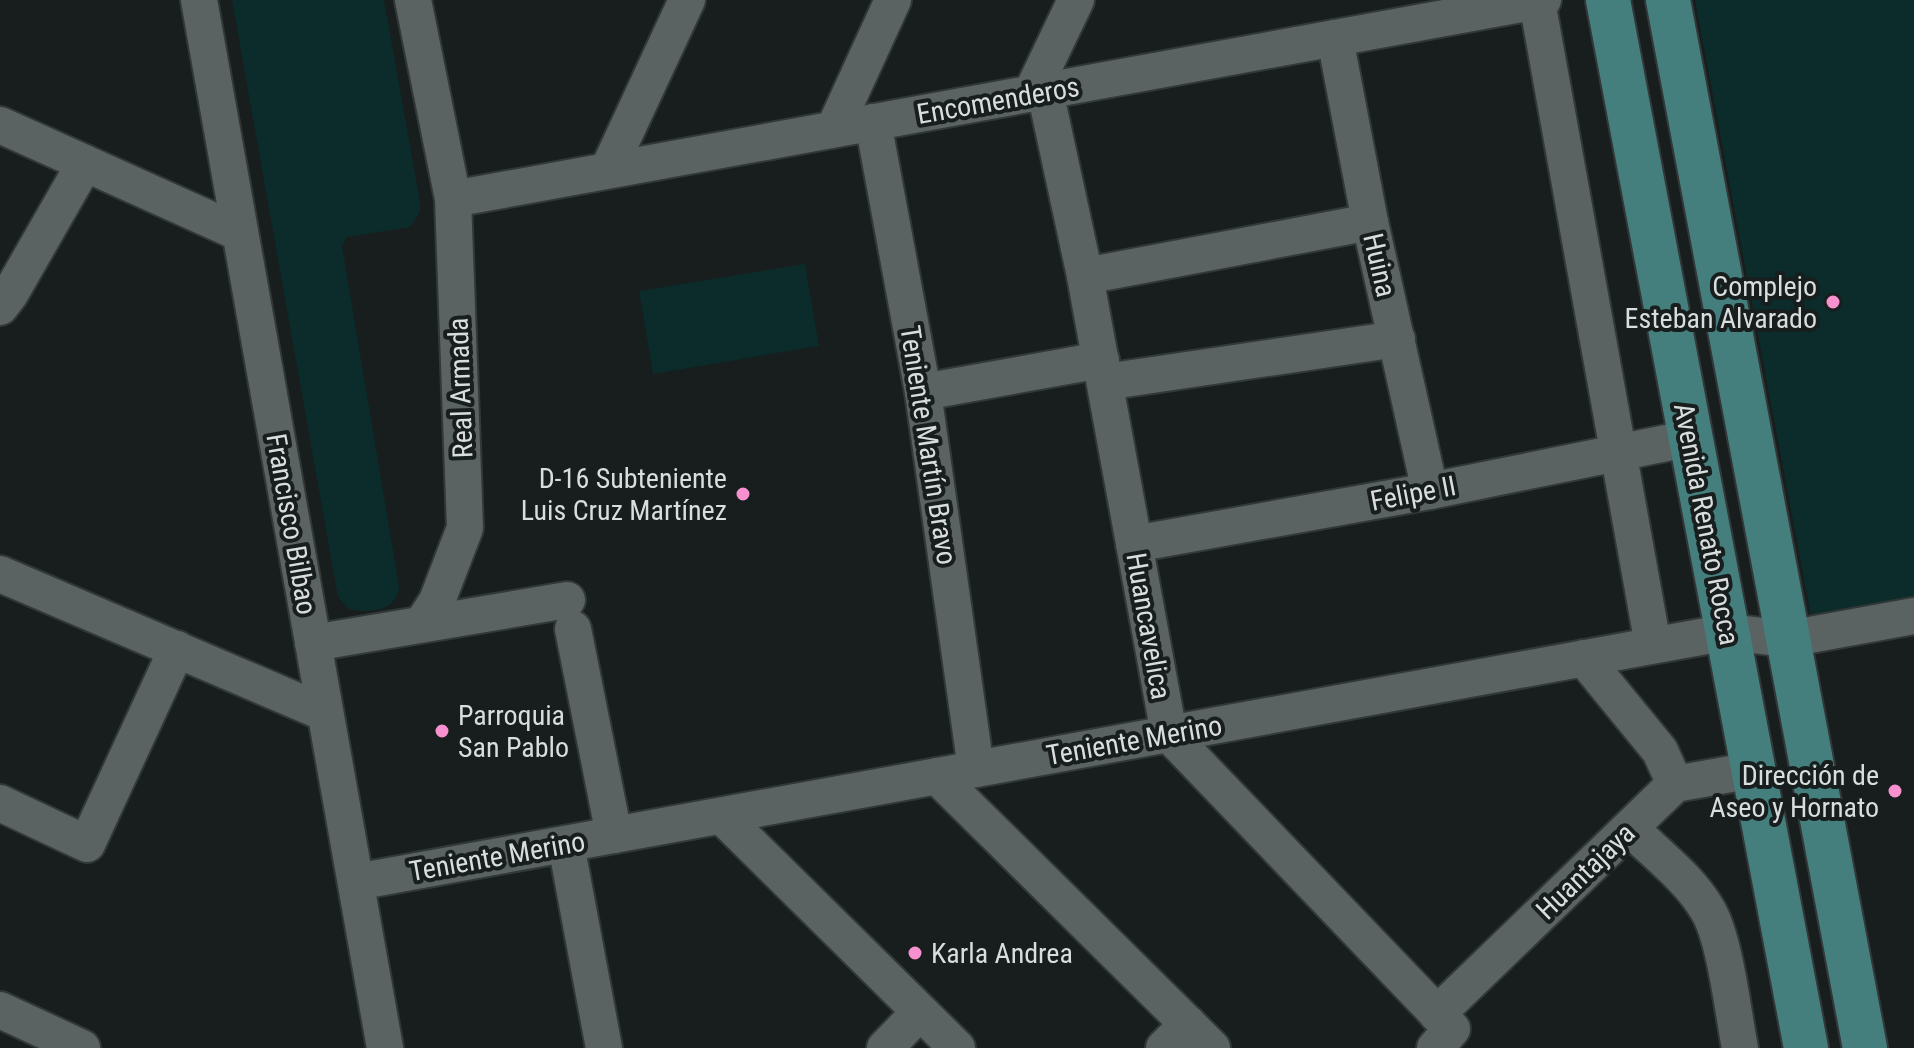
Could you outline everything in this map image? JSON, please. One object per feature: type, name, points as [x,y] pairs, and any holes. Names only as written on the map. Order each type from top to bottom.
[{"type":"main road","name":"Avenida Renato Rocca","points":[[1608,0],[1806,1048]]},
{"type":"main road","name":"Avenida Renato Rocca","points":[[1668,0],[1865,1048]]},
{"type":"street","name":"Francisco Bilbao","points":[[199,0],[385,1048]]},
{"type":"street","name":"Real Armada","points":[[413,0],[453,199],[465,528],[437,601],[422,624]]},
{"type":"street","points":[[608,170],[687,0]]},
{"type":"street","points":[[834,129],[893,0]]},
{"type":"street","points":[[1038,92],[1076,0]]},
{"type":"street","points":[[1540,0],[1653,645]]},
{"type":"street","name":"Encomenderos","points":[[453,199],[1540,0]]},
{"type":"street","name":"Huina","points":[[1335,38],[1370,222],[1430,491]]},
{"type":"street","name":"Huancavelica","points":[[1038,92],[1085,276],[1169,734],[1436,1031]]},
{"type":"street","name":"Teniente Martín Bravo","points":[[873,122],[923,392],[976,769]]},
{"type":"street","points":[[0,125],[240,233]]},
{"type":"street","points":[[0,307],[85,163]]},
{"type":"street","points":[[1085,276],[1370,222]]},
{"type":"street","points":[[923,392],[1397,339]]},
{"type":"street","name":"Felipe II","points":[[1134,544],[1430,491],[1691,438]]},
{"type":"street","points":[[0,574],[325,713]]},
{"type":"street","points":[[313,643],[422,624],[570,615],[614,835]]},
{"type":"street","name":"Teniente Merino","points":[[356,882],[1728,632],[1788,639],[1914,616]]},
{"type":"street","points":[[0,803],[87,844],[177,649]]},
{"type":"street","points":[[1584,658],[1660,751],[1675,784],[1753,770]]},
{"type":"street","points":[[937,776],[1188,1040]]},
{"type":"street","name":"Huantajaya","points":[[1436,1031],[1675,784]]},
{"type":"street","points":[[722,816],[957,1048]]},
{"type":"street","points":[[1630,828],[1684,881],[1708,910],[1719,942],[1740,1048]]},
{"type":"street","points":[[566,844],[604,1048]]},
{"type":"street","points":[[0,1010],[82,1048]]},
{"type":"street","points":[[885,1048],[920,1012]]},
{"type":"shaded area","points":[[232,0],[384,0],[420,212],[410,227],[347,237],[342,246],[399,586],[394,601],[373,611],[349,609],[338,597]]},
{"type":"shaded area","name":"Complejo Esteban Alvarado","points":[[1695,0],[1914,0],[1914,604],[1812,621]]},
{"type":"shaded area","points":[[805,264],[819,346],[653,374],[639,291]]},
{"type":"place","name":"Complejo Esteban Alvarado","points":[[1833,302]]},
{"type":"place","name":"D-16 Subteniente Luis Cruz Martínez","points":[[743,494]]},
{"type":"place","name":"Parroquia San Pablo","points":[[442,731]]},
{"type":"place","name":"Dirección de Aseo y Hornato","points":[[1895,791]]},
{"type":"place","name":"Karla Andrea","points":[[915,953]]}]
